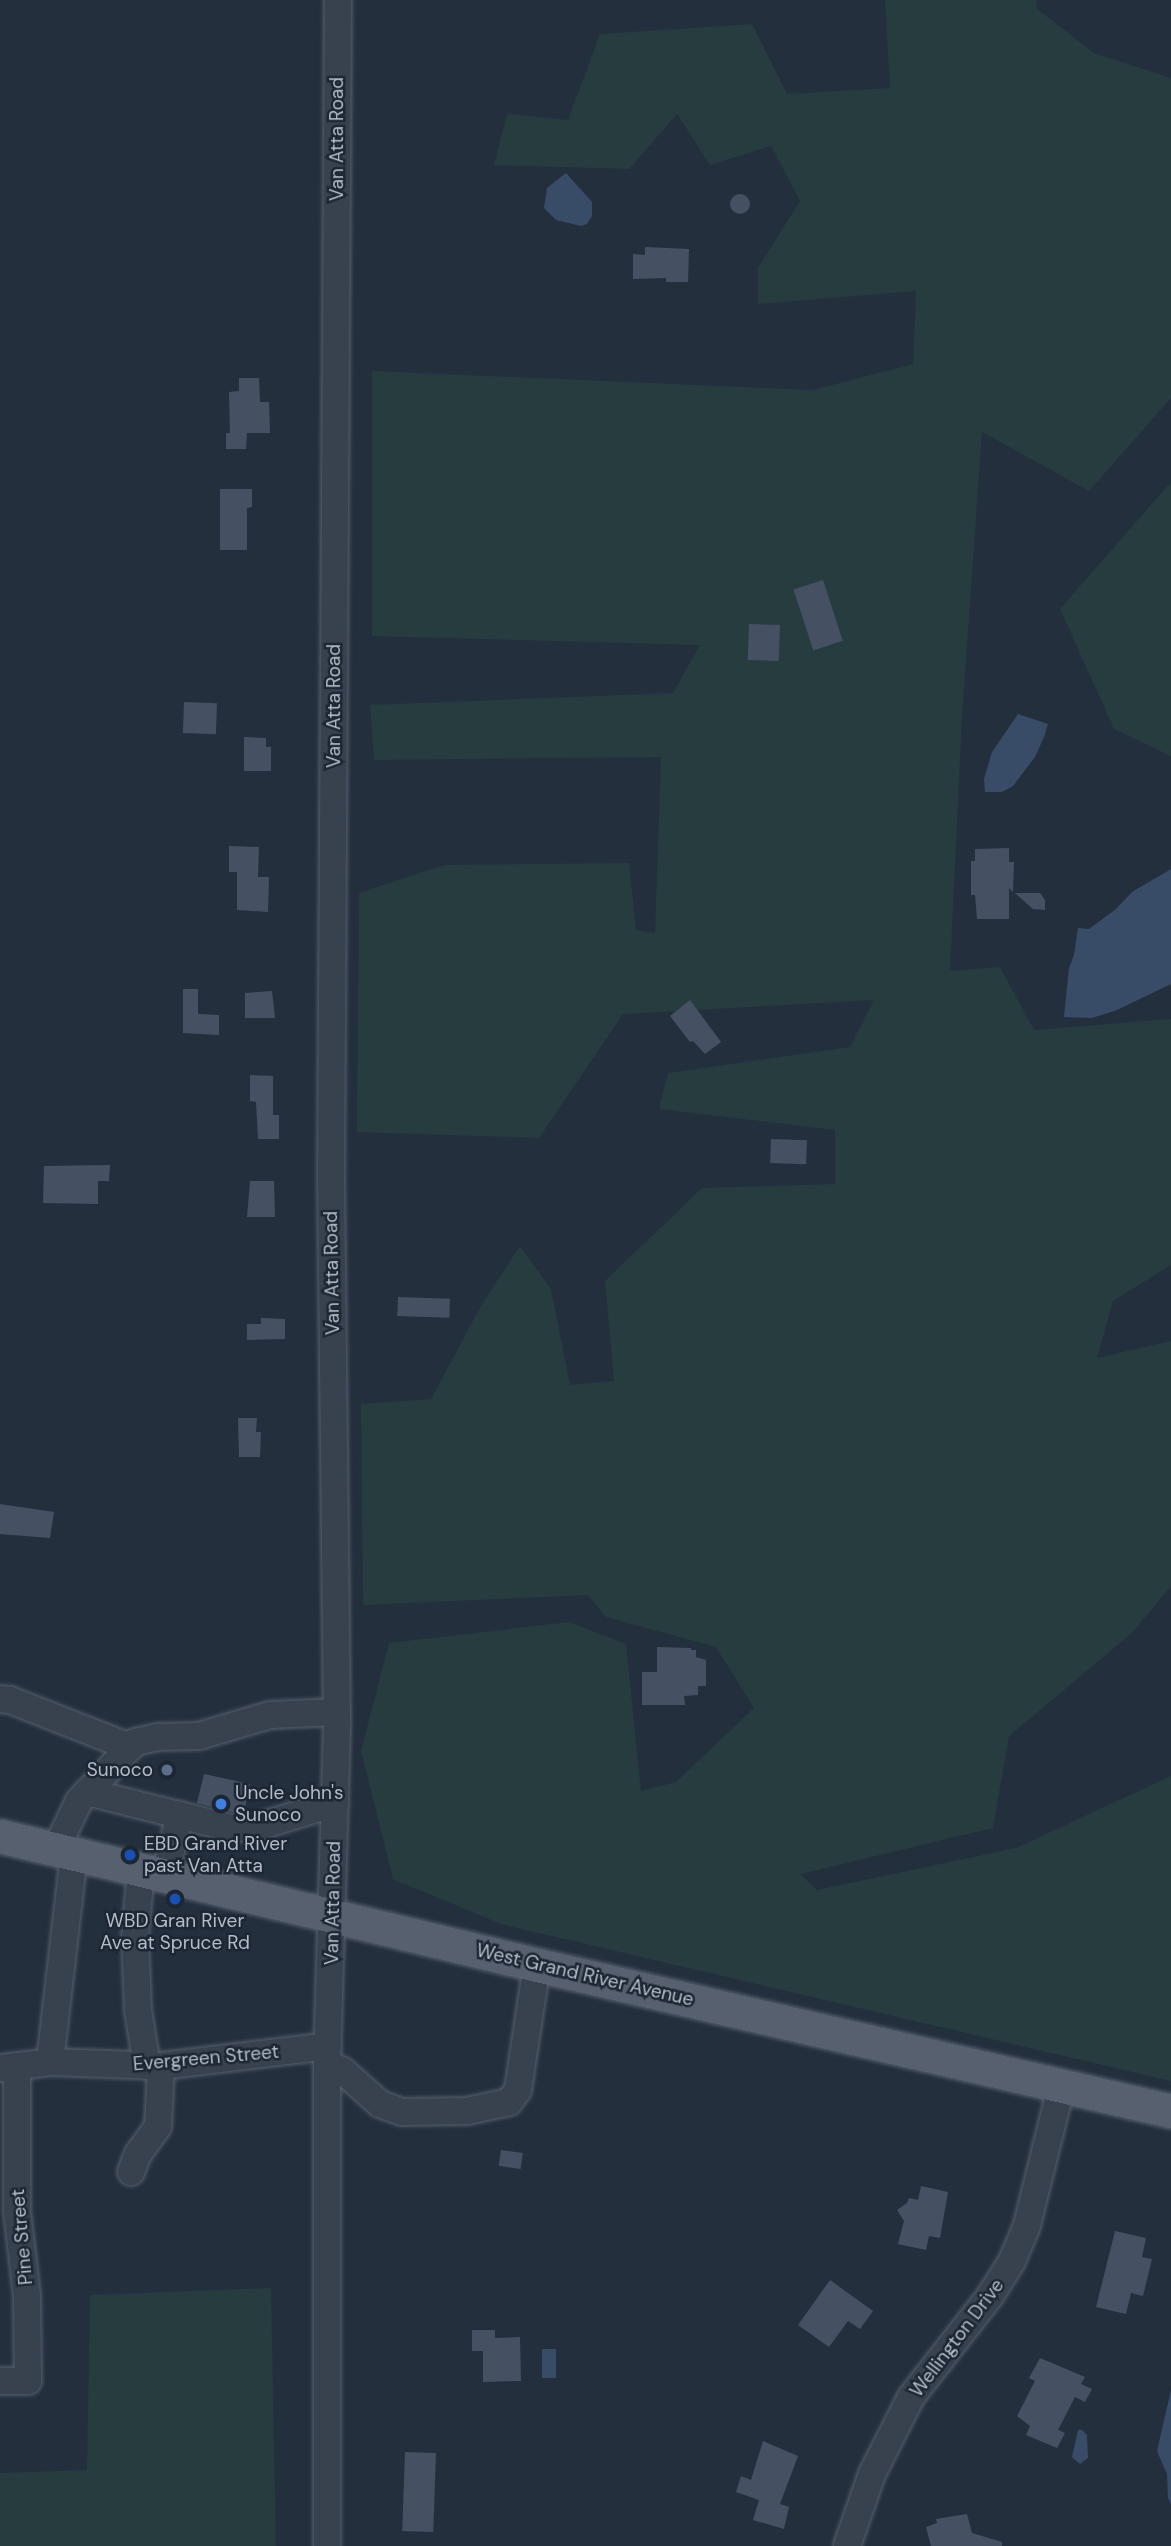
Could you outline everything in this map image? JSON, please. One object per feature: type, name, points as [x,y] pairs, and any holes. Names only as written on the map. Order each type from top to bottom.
[{"type":"main road","name":"West Grand River Avenue","points":[[0,1836],[537,1965],[1171,2110]]},
{"type":"street","name":"Van Atta Road","points":[[327,2546],[328,2054],[337,1712],[331,1178],[338,0]]},
{"type":"street","points":[[0,1699],[10,1700],[130,1747]]},
{"type":"street","points":[[50,2062],[65,1851],[79,1801],[135,1742],[158,1737],[199,1736],[270,1715],[337,1712]]},
{"type":"street","points":[[87,1792],[231,1828],[257,1827],[335,1803]]},
{"type":"street","points":[[131,2172],[138,2154],[158,2126],[154,2066],[138,2010],[135,1937],[153,1872],[180,1815]]},
{"type":"street","points":[[328,2054],[380,2104],[402,2112],[467,2111],[509,2102],[518,2090],[537,1965]]},
{"type":"street","name":"Evergreen Street","points":[[8,2067],[50,2062],[154,2066],[328,2054]]},
{"type":"street","name":"Pine Street","points":[[0,2381],[28,2381],[27,2296],[9,2213],[8,2067]]},
{"type":"street","name":"Wellington Drive","points":[[848,2546],[872,2473],[911,2397],[990,2296],[1012,2261],[1027,2225],[1062,2084]]},
{"type":"green space","points":[[885,0],[1037,0],[1036,8],[1094,53],[1171,78],[1171,398],[1089,491],[982,432],[962,717],[950,971],[1000,967],[1034,1030],[1171,1019],[1171,1265],[1113,1301],[1097,1358],[1171,1341],[1171,1586],[1133,1632],[1009,1736],[993,1828],[800,1874],[817,1890],[1016,1848],[1171,1776],[1171,2081],[501,1924],[393,1879],[361,1751],[389,1643],[569,1622],[626,1644],[641,1791],[676,1782],[754,1708],[716,1647],[606,1617],[588,1595],[363,1605],[361,1404],[431,1399],[482,1304],[520,1246],[551,1289],[570,1385],[614,1381],[605,1281],[702,1188],[835,1184],[835,1130],[659,1109],[668,1073],[850,1047],[874,1000],[623,1014],[539,1138],[357,1132],[359,893],[444,865],[629,863],[636,930],[655,933],[661,757],[374,760],[370,705],[673,693],[700,645],[372,636],[372,371],[813,390],[913,364],[916,291],[758,304],[758,268],[800,201],[771,146],[710,165],[677,114],[629,169],[494,165],[507,114],[568,120],[600,34],[752,24],[787,94],[890,88]]},
{"type":"green space","points":[[1171,482],[1171,756],[1114,729],[1060,609]]},
{"type":"green space","points":[[271,2288],[276,2546],[0,2546],[0,2473],[87,2470],[90,2295]]},
{"type":"water","points":[[566,173],[592,202],[592,216],[587,224],[581,226],[556,220],[544,208],[547,188]]},
{"type":"water","points":[[1018,714],[1048,724],[1044,737],[1035,757],[1013,786],[1002,792],[985,792],[984,779],[992,752]]},
{"type":"water","points":[[1171,869],[1171,984],[1117,1010],[1092,1018],[1064,1017],[1069,968],[1078,928],[1089,929],[1116,909],[1132,892]]},
{"type":"water","points":[[542,2349],[556,2349],[556,2378],[542,2378]]},
{"type":"water","points":[[1171,2390],[1171,2504],[1168,2498],[1167,2474],[1157,2451]]},
{"type":"water","points":[[1078,2430],[1087,2435],[1088,2458],[1080,2464],[1072,2457]]},
{"type":"building","points":[[736,194],[744,194],[750,204],[744,214],[736,214],[730,208],[730,200]]},
{"type":"building","points":[[645,247],[689,249],[688,282],[666,282],[666,278],[633,279],[633,254],[645,255]]},
{"type":"building","points":[[239,378],[259,378],[260,402],[269,402],[270,433],[247,433],[246,449],[226,449],[226,433],[230,433],[229,392],[239,391]]},
{"type":"building","points":[[220,489],[252,489],[252,507],[247,508],[247,550],[220,550]]},
{"type":"building","points":[[823,580],[843,641],[813,650],[794,590]]},
{"type":"building","points":[[749,624],[780,625],[779,661],[748,660]]},
{"type":"building","points":[[184,702],[217,703],[216,734],[183,733]]},
{"type":"building","points":[[244,737],[266,738],[266,747],[271,747],[271,771],[244,771]]},
{"type":"building","points":[[229,846],[259,847],[258,877],[269,877],[268,912],[237,910],[237,872],[229,872]]},
{"type":"building","points":[[1009,848],[1009,862],[1014,862],[1013,892],[1009,888],[1009,919],[977,919],[975,895],[971,895],[971,861],[975,861],[975,849]]},
{"type":"building","points":[[1015,893],[1040,893],[1045,900],[1045,910],[1033,909]]},
{"type":"building","points":[[183,989],[198,989],[198,1014],[219,1015],[219,1035],[183,1033]]},
{"type":"building","points":[[272,991],[275,1018],[245,1018],[245,993]]},
{"type":"building","points":[[690,1000],[721,1042],[705,1054],[693,1041],[690,1042],[670,1016]]},
{"type":"building","points":[[250,1075],[273,1076],[273,1115],[279,1115],[279,1139],[258,1139],[256,1102],[250,1101]]},
{"type":"building","points":[[771,1139],[807,1140],[806,1164],[770,1163]]},
{"type":"building","points":[[110,1165],[109,1181],[98,1181],[98,1204],[43,1203],[44,1166]]},
{"type":"building","points":[[250,1181],[274,1181],[275,1217],[247,1217]]},
{"type":"building","points":[[398,1297],[450,1299],[449,1318],[397,1316]]},
{"type":"building","points":[[261,1318],[285,1319],[285,1339],[247,1340],[247,1324],[261,1324]]},
{"type":"building","points":[[238,1418],[257,1418],[256,1432],[261,1432],[260,1457],[239,1457]]},
{"type":"building","points":[[0,1504],[54,1512],[50,1538],[0,1534]]},
{"type":"building","points":[[657,1647],[691,1648],[696,1650],[696,1657],[706,1660],[706,1686],[698,1686],[698,1695],[684,1696],[685,1705],[642,1705],[642,1672],[657,1672]]},
{"type":"building","points":[[204,1774],[250,1784],[244,1812],[197,1803]]},
{"type":"building","points":[[501,2150],[523,2153],[521,2169],[499,2166]]},
{"type":"building","points":[[921,2186],[948,2192],[940,2238],[929,2236],[926,2250],[898,2244],[904,2221],[897,2210],[907,2203],[909,2198],[918,2200]]},
{"type":"building","points":[[1115,2231],[1146,2238],[1142,2257],[1152,2259],[1143,2296],[1131,2293],[1126,2314],[1096,2307]]},
{"type":"building","points":[[830,2280],[873,2311],[860,2329],[848,2321],[829,2347],[798,2325]]},
{"type":"building","points":[[472,2330],[495,2330],[495,2338],[520,2337],[521,2381],[483,2382],[483,2351],[472,2351]]},
{"type":"building","points":[[1040,2358],[1085,2377],[1081,2384],[1092,2389],[1085,2402],[1075,2397],[1058,2430],[1065,2433],[1057,2448],[1026,2435],[1030,2426],[1017,2416],[1035,2381],[1029,2378]]},
{"type":"building","points":[[763,2441],[798,2456],[780,2504],[789,2507],[784,2529],[753,2520],[759,2500],[736,2492],[741,2476],[751,2480]]},
{"type":"building","points":[[405,2452],[436,2453],[433,2532],[402,2531]]},
{"type":"building","points":[[967,2514],[972,2533],[1002,2542],[1002,2546],[931,2546],[926,2527],[937,2523],[936,2519]]},
{"type":"place","name":"Sunoco","points":[[167,1770]]},
{"type":"place","name":"Uncle John's Sunoco","points":[[221,1804]]},
{"type":"place","name":"EBD Grand River past Van Atta","points":[[130,1855]]},
{"type":"place","name":"WBD Gran River Ave at Spruce Rd","points":[[175,1899]]}]
